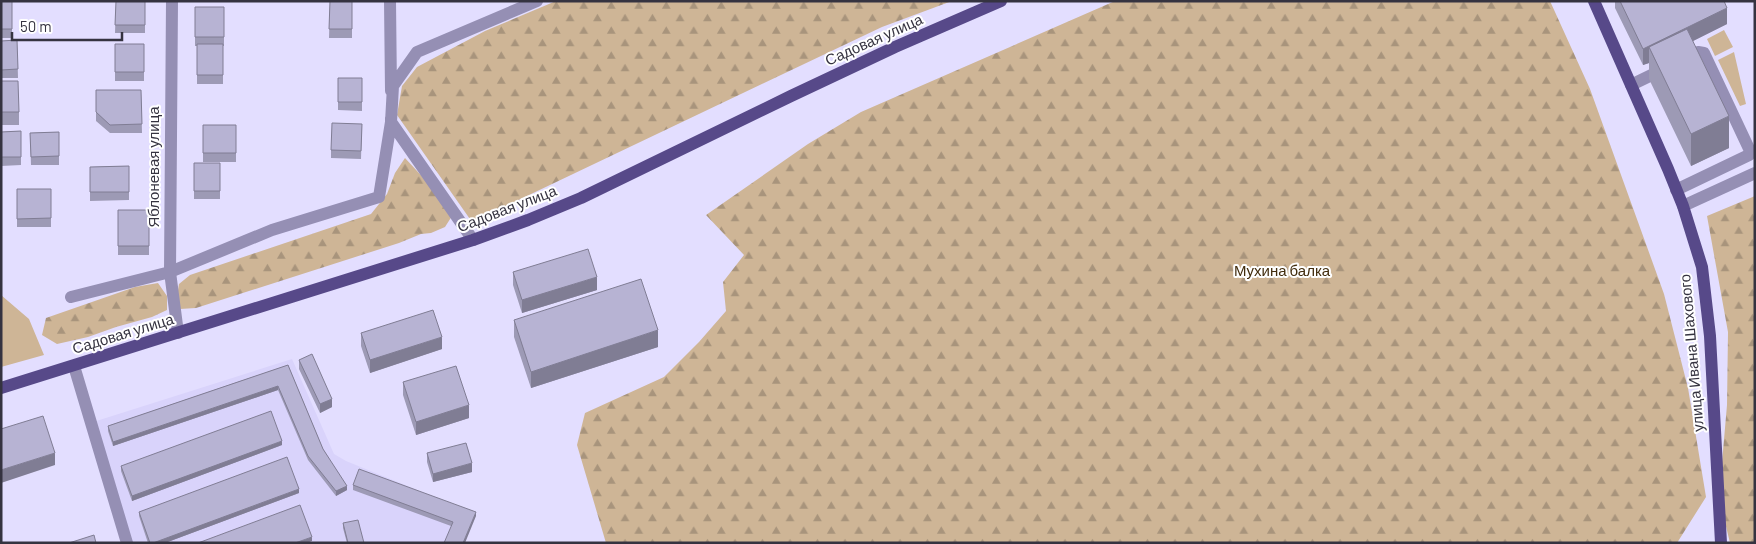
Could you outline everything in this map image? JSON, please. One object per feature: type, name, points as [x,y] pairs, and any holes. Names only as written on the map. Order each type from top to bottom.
[{"type":"main road","name":"Садовая улица","points":[[1,388],[473,240],[528,220],[581,198],[800,92],[1001,1]]},
{"type":"main road","name":"улица Ивана Шахового","points":[[1594,1],[1676,190],[1702,267],[1710,336],[1721,543]]},
{"type":"street","name":"Яблоневая улица","points":[[172,1],[170,272],[178,333]]},
{"type":"street","points":[[390,1],[391,122],[473,240]]},
{"type":"street","points":[[71,297],[170,272],[272,230],[379,197],[391,122],[393,86],[417,52],[537,1]]},
{"type":"street","points":[[1630,85],[1702,52],[1750,150],[1749,155],[1676,190]]},
{"type":"street","points":[[1682,206],[1755,173]]},
{"type":"street","points":[[74,366],[127,543]]},
{"type":"shaded area","points":[[292,359],[334,454],[346,461],[415,489],[471,518],[461,543],[130,543],[90,423]]},
{"type":"green space","points":[[556,1],[952,1],[882,27],[472,222],[397,115],[402,86],[417,67],[485,31]]},
{"type":"green space","name":"Мухина балка","points":[[1115,1],[1550,1],[1590,89],[1664,294],[1688,388],[1706,497],[1677,543],[606,543],[577,445],[585,413],[664,377],[699,342],[726,311],[723,282],[744,255],[706,215],[808,144],[861,112]]},
{"type":"green space","points":[[1724,30],[1733,47],[1715,56],[1707,39]]},
{"type":"green space","points":[[1734,52],[1746,104],[1740,106],[1718,60]]},
{"type":"green space","points":[[405,158],[430,185],[452,216],[445,227],[196,308],[180,309],[177,296],[179,284],[190,275],[371,214],[387,194],[395,173]]},
{"type":"green space","points":[[1755,196],[1755,543],[1730,543],[1719,497],[1727,405],[1728,332],[1707,216]]},
{"type":"green space","points":[[158,283],[167,296],[167,310],[152,317],[88,337],[57,344],[42,335],[46,318],[135,287]]},
{"type":"green space","points":[[1,295],[29,319],[44,355],[1,367]]},
{"type":"building","points":[[1,1],[12,1],[12,29],[1,29]]},
{"type":"building","points":[[116,1],[145,1],[145,25],[115,25]]},
{"type":"building","points":[[330,1],[352,1],[352,29],[329,29]]},
{"type":"building","points":[[1620,1],[1724,1],[1727,8],[1643,49]]},
{"type":"building","points":[[195,7],[224,7],[224,37],[195,37]]},
{"type":"building","points":[[1687,29],[1729,116],[1691,134],[1649,47]]},
{"type":"building","points":[[17,40],[18,69],[1,70],[1,41]]},
{"type":"building","points":[[115,44],[144,44],[144,72],[115,72]]},
{"type":"building","points":[[197,44],[223,44],[223,75],[197,75]]},
{"type":"building","points":[[338,78],[362,78],[362,102],[338,102]]},
{"type":"building","points":[[1,81],[18,81],[19,112],[1,112]]},
{"type":"building","points":[[96,90],[141,90],[142,124],[110,125],[96,112]]},
{"type":"building","points":[[332,123],[362,124],[361,151],[331,150]]},
{"type":"building","points":[[203,125],[236,125],[236,153],[203,153]]},
{"type":"building","points":[[21,131],[21,157],[1,157],[1,132]]},
{"type":"building","points":[[59,132],[59,156],[31,157],[30,133]]},
{"type":"building","points":[[194,163],[220,163],[220,191],[194,191]]},
{"type":"building","points":[[129,166],[129,192],[90,192],[90,167]]},
{"type":"building","points":[[17,189],[51,189],[51,218],[17,219]]},
{"type":"building","points":[[118,210],[149,210],[149,246],[118,246]]},
{"type":"building","points":[[588,249],[597,277],[522,300],[513,272]]},
{"type":"building","points":[[641,279],[658,330],[531,372],[514,320]]},
{"type":"building","points":[[433,310],[442,337],[370,360],[361,333]]},
{"type":"building","points":[[312,354],[332,399],[320,404],[299,360]]},
{"type":"building","points":[[288,365],[323,449],[347,486],[336,491],[308,456],[278,386],[113,442],[108,426]]},
{"type":"building","points":[[456,366],[469,405],[416,422],[403,382]]},
{"type":"building","points":[[271,411],[282,441],[132,496],[121,466]]},
{"type":"building","points":[[43,416],[55,453],[1,470],[1,429]]},
{"type":"building","points":[[466,443],[472,463],[433,474],[427,453]]},
{"type":"building","points":[[287,457],[299,489],[150,543],[139,512]]},
{"type":"building","points":[[359,469],[476,512],[463,543],[444,543],[453,522],[353,485]]},
{"type":"building","points":[[300,505],[312,537],[295,543],[198,543]]},
{"type":"building","points":[[358,520],[364,543],[348,543],[343,523]]},
{"type":"building","points":[[94,535],[96,543],[69,543]]}]
